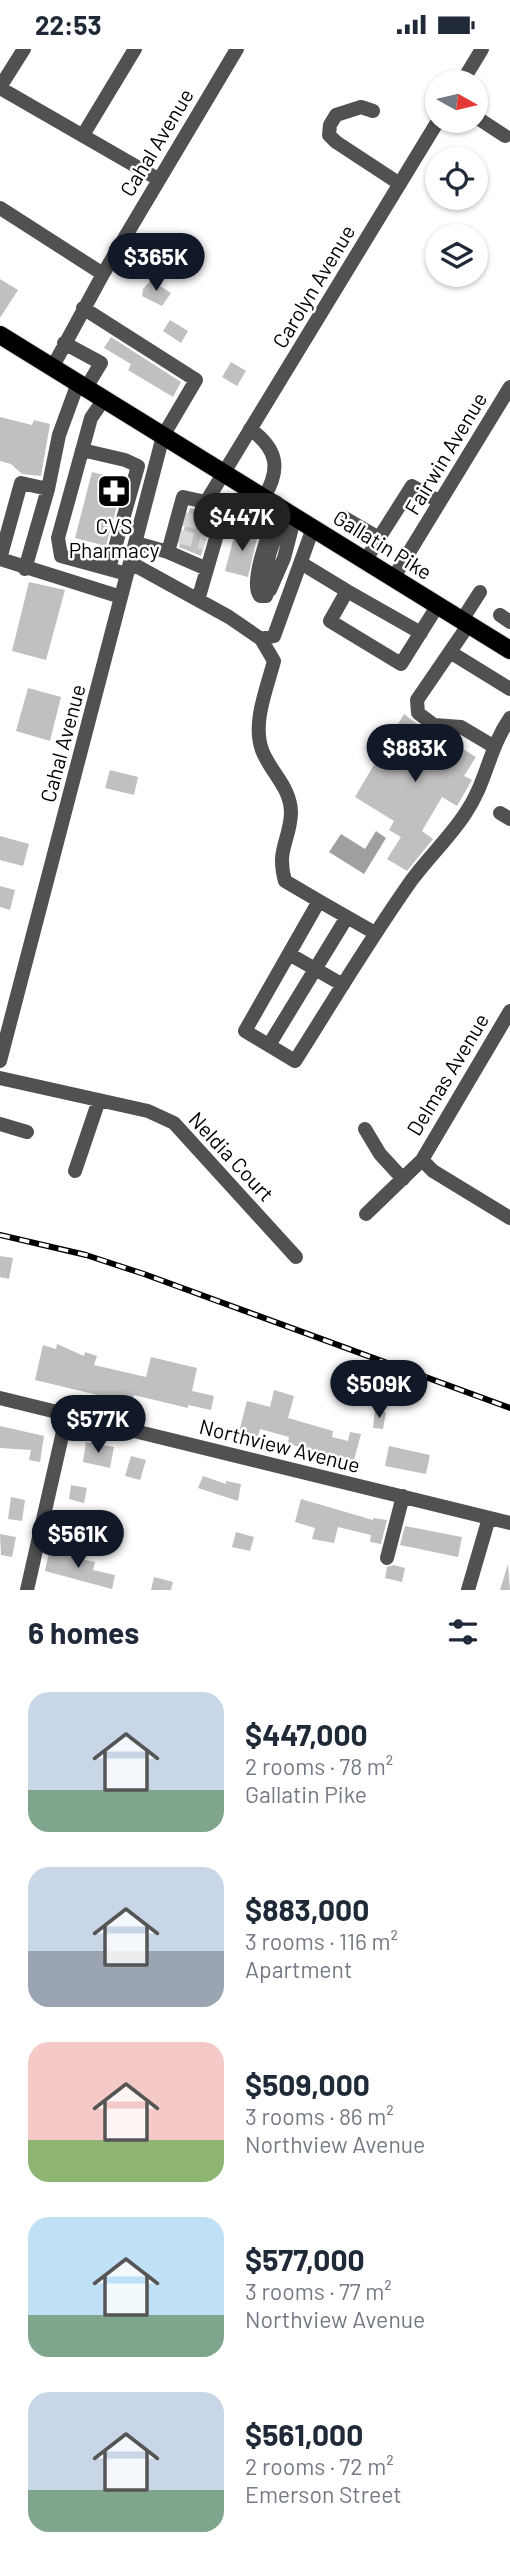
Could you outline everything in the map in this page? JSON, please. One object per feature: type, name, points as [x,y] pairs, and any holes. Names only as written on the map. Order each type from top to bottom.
[{"type":"main road","name":"Gallatin Pike","points":[[2,341],[104,399],[465,622],[507,643]]},
{"type":"street","points":[[24,49],[0,88],[158,179]]},
{"type":"street","points":[[83,135],[135,49]]},
{"type":"street","name":"Cahal Avenue","points":[[52,368],[83,308],[237,49]]},
{"type":"street","points":[[469,70],[482,49]]},
{"type":"street","points":[[373,111],[361,107],[336,115],[330,125],[329,135],[400,184]]},
{"type":"street","points":[[488,125],[505,136]]},
{"type":"street","name":"Carolyn Avenue","points":[[206,502],[432,133]]},
{"type":"street","points":[[0,208],[103,274]]},
{"type":"street","name":"Cahal Avenue","points":[[0,1061],[163,436],[196,380],[83,308]]},
{"type":"street","points":[[25,569],[48,489],[58,435],[82,386],[101,363],[64,343]]},
{"type":"street","name":"Fairwin Avenue","points":[[394,577],[510,387]]},
{"type":"street","points":[[104,399],[91,418],[82,450],[58,538],[61,555],[109,569],[129,569],[198,600],[261,639],[274,661],[258,733],[262,752],[283,785],[291,813],[279,862],[285,881],[375,933]]},
{"type":"street","points":[[250,429],[268,444],[273,456],[275,479],[276,504],[277,577],[266,596],[260,596],[255,587],[276,504]]},
{"type":"street","points":[[82,450],[138,466],[109,569]]},
{"type":"street","points":[[48,489],[21,483],[0,559],[121,597]]},
{"type":"street","points":[[366,560],[412,486],[440,502]]},
{"type":"street","points":[[168,551],[181,518],[183,497],[225,507],[276,504]]},
{"type":"street","points":[[198,600],[207,569],[214,526],[225,507]]},
{"type":"street","points":[[343,517],[379,538]]},
{"type":"street","points":[[261,639],[274,636],[313,528]]},
{"type":"street","points":[[136,543],[168,551],[207,569]]},
{"type":"street","points":[[300,563],[421,633]]},
{"type":"street","points":[[347,591],[330,621],[401,664],[438,605]]},
{"type":"street","points":[[480,591],[450,652],[417,700],[418,713],[434,725],[461,727],[493,746]]},
{"type":"street","points":[[450,652],[510,689]]},
{"type":"street","points":[[319,901],[245,1031],[295,1061],[375,933],[414,877],[466,813],[485,778],[493,746],[510,718]]},
{"type":"street","points":[[269,1045],[347,917]]},
{"type":"street","points":[[289,954],[343,985]]},
{"type":"street","name":"Delmas Avenue","points":[[366,1214],[422,1160],[506,1027],[510,1011]]},
{"type":"street","name":"Neldia Court","points":[[0,1077],[148,1111],[174,1123],[296,1257]]},
{"type":"street","points":[[75,1171],[99,1100]]},
{"type":"street","points":[[0,1124],[27,1132]]},
{"type":"street","points":[[365,1129],[380,1154],[403,1179]]},
{"type":"street","points":[[422,1160],[433,1171],[510,1218]]},
{"type":"street","name":"Northview Avenue","points":[[0,1398],[510,1523]]},
{"type":"street","points":[[27,1590],[67,1414]]},
{"type":"street","points":[[387,1558],[403,1496]]},
{"type":"street","points":[[468,1590],[489,1518]]},
{"type":"shaded area","points":[[376,831],[386,838],[364,874],[329,852],[341,834],[365,849]]},
{"type":"building","points":[[0,279],[18,290],[0,318]]},
{"type":"building","points":[[151,280],[171,293],[162,306],[142,296],[143,289]]},
{"type":"building","points":[[170,320],[188,331],[181,343],[163,331]]},
{"type":"building","points":[[111,337],[181,382],[173,397],[128,370],[131,364],[104,348]]},
{"type":"building","points":[[231,362],[246,371],[237,386],[222,377]]},
{"type":"building","points":[[0,417],[32,425],[34,420],[50,424],[41,476],[22,474],[11,464],[0,461]]},
{"type":"building","name":"CVS Pharmacy","points":[[92,472],[124,480],[106,546],[75,538]]},
{"type":"building","points":[[190,508],[213,513],[201,556],[179,547]]},
{"type":"building","points":[[236,529],[258,534],[248,577],[225,571]]},
{"type":"building","points":[[29,582],[65,590],[46,660],[12,651]]},
{"type":"building","points":[[28,688],[61,697],[50,741],[16,731]]},
{"type":"building","points":[[404,714],[429,733],[456,738],[461,748],[476,757],[464,776],[472,780],[457,806],[442,797],[422,831],[433,839],[407,871],[387,859],[401,837],[389,830],[394,821],[355,797]]},
{"type":"building","points":[[110,770],[138,777],[134,795],[105,788]]},
{"type":"building","points":[[0,836],[29,844],[23,866],[0,860]]},
{"type":"building","points":[[0,886],[15,890],[10,910],[0,907]]},
{"type":"building","points":[[0,1256],[13,1258],[9,1279],[0,1277]]},
{"type":"building","points":[[57,1344],[84,1356],[85,1352],[97,1356],[94,1365],[146,1377],[151,1357],[197,1368],[192,1391],[214,1396],[211,1410],[188,1405],[188,1408],[134,1395],[131,1403],[35,1380],[43,1345],[56,1349]]},
{"type":"building","points":[[274,1390],[294,1396],[288,1418],[333,1431],[332,1437],[348,1441],[350,1432],[361,1434],[354,1460],[288,1444],[289,1437],[260,1429],[258,1437],[239,1432],[247,1401],[270,1407]]},
{"type":"building","points":[[375,1410],[386,1412],[383,1429],[373,1428]]},
{"type":"building","points":[[0,1426],[44,1436],[40,1462],[29,1460],[31,1450],[0,1448]]},
{"type":"building","points":[[86,1442],[114,1447],[110,1468],[83,1462]]},
{"type":"building","points":[[389,1446],[430,1455],[426,1474],[385,1466]]},
{"type":"building","points":[[131,1456],[146,1460],[140,1480],[125,1476]]},
{"type":"building","points":[[203,1476],[226,1484],[226,1481],[241,1484],[238,1501],[198,1488]]},
{"type":"building","points":[[71,1485],[87,1488],[84,1503],[69,1499]]},
{"type":"building","points":[[11,1497],[25,1500],[22,1521],[8,1519]]},
{"type":"building","points":[[301,1499],[373,1520],[387,1520],[381,1544],[370,1542],[371,1535],[338,1527],[334,1543],[312,1539],[315,1528],[295,1522]]},
{"type":"building","points":[[405,1526],[462,1537],[458,1557],[400,1545]]},
{"type":"building","points":[[236,1532],[254,1537],[250,1551],[232,1547]]},
{"type":"building","points":[[0,1534],[16,1537],[12,1557],[1,1555]]},
{"type":"building","points":[[49,1552],[95,1562],[93,1570],[115,1575],[112,1589],[45,1571]]},
{"type":"building","points":[[508,1564],[510,1590],[500,1590]]},
{"type":"building","points":[[393,1565],[405,1568],[402,1582],[385,1578],[387,1567]]},
{"type":"building","points":[[154,1577],[173,1582],[171,1590],[151,1590]]},
{"type":"tunnel","points":[[184,519],[209,525]]},
{"type":"tunnel","points":[[179,536],[205,543]]},
{"type":"railway","points":[[0,1235],[86,1255],[144,1274],[510,1408]]},
{"type":"place","name":"CVS Pharmacy","points":[[114,491]]}]
